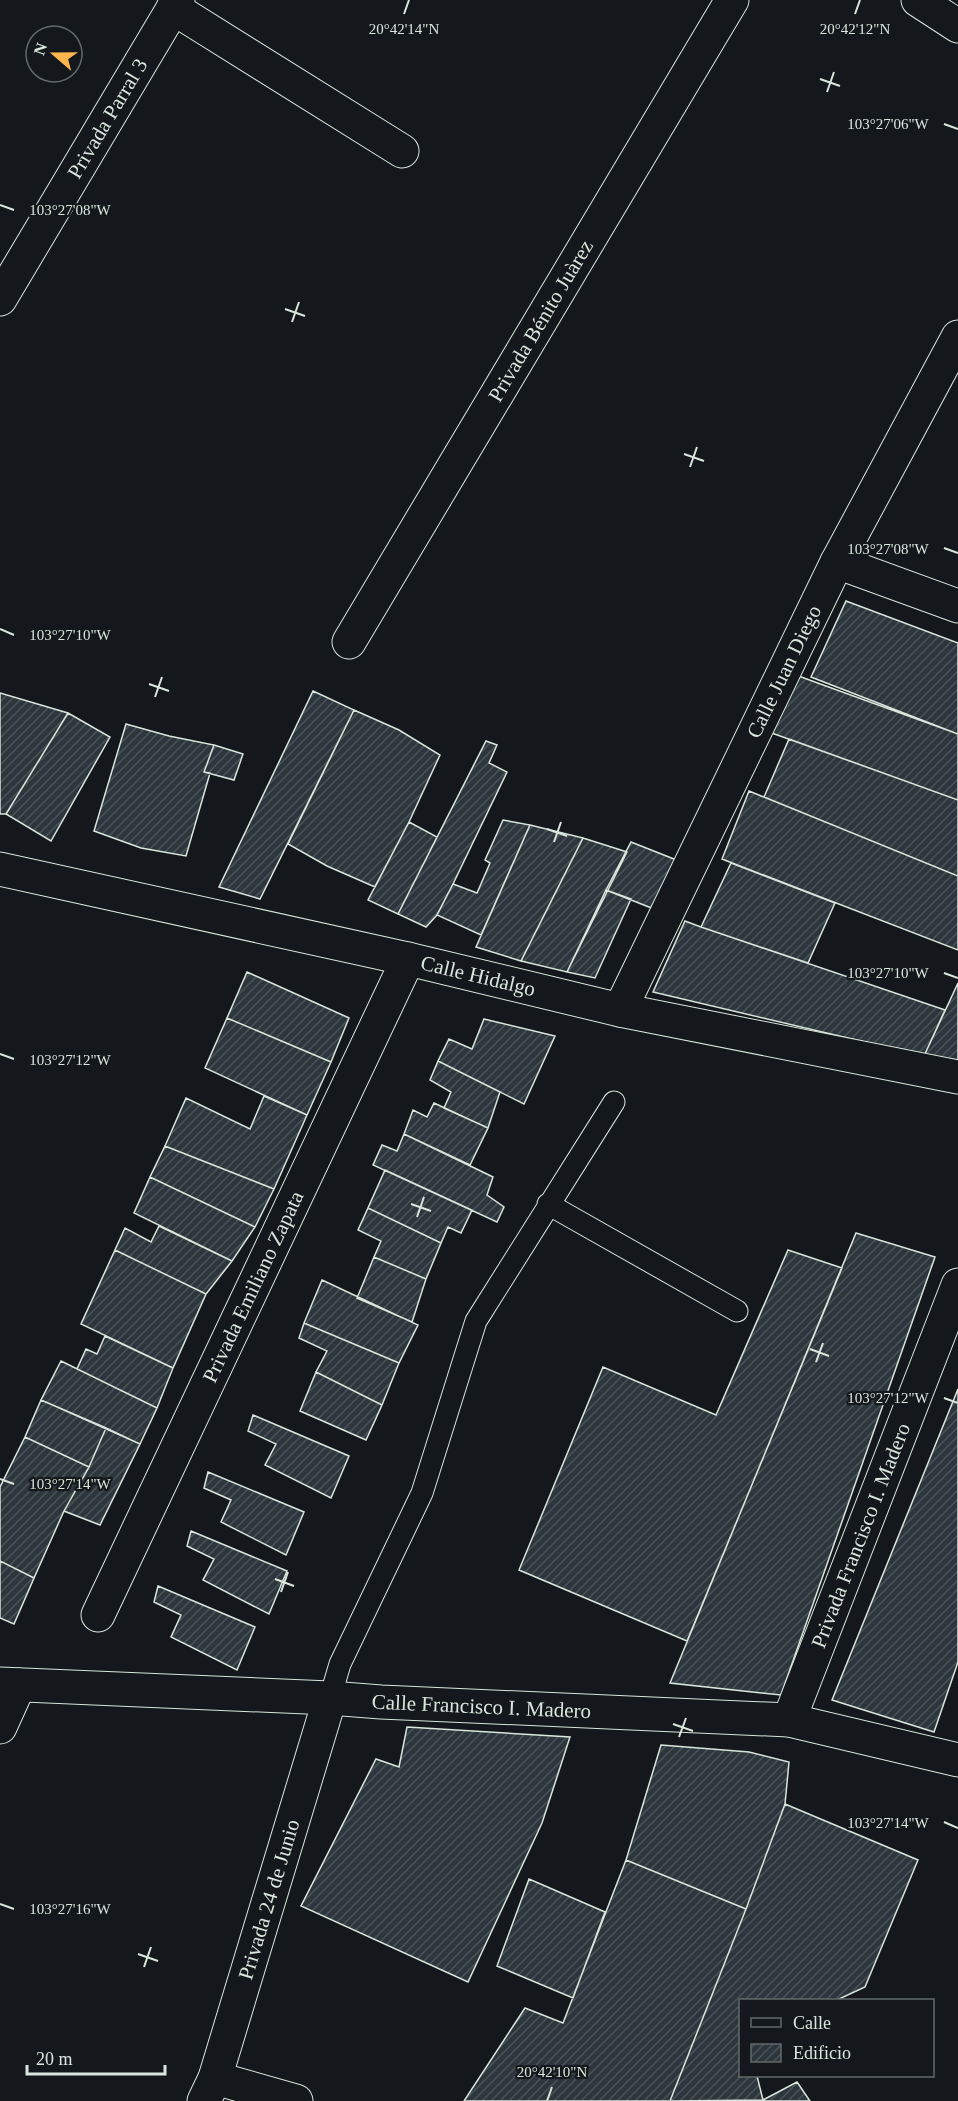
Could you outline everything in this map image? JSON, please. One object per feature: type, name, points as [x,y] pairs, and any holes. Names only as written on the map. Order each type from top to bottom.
[{"type":"street","name":"Privada Bénito Juàrez","points":[[349,642],[732,0]]},
{"type":"street","points":[[918,0],[958,26]]},
{"type":"street","points":[[175,4],[402,151]]},
{"type":"street","name":"Privada Parral 3","points":[[0,299],[175,4]]},
{"type":"street","name":"Calle Juan Diego","points":[[620,1010],[837,562],[958,337]]},
{"type":"street","points":[[837,562],[958,606]]},
{"type":"street","name":"Calle Hidalgo","points":[[0,869],[408,959],[620,1010],[958,1077]]},
{"type":"street","name":"Privada Emiliano Zapata","points":[[98,1615],[408,959]]},
{"type":"street","name":"Privada Francisco I. Madero","points":[[789,1720],[958,1285]]},
{"type":"street","points":[[0,1727],[9,1685]]},
{"type":"street","name":"Calle Francisco I. Madero","points":[[9,1685],[789,1720],[958,1760]]},
{"type":"street","name":"Privada 24 de Junio","points":[[209,2089],[330,1698]]},
{"type":"street","points":[[209,2089],[296,2101]]},
{"type":"lane","points":[[330,1698],[339,1664],[422,1493],[476,1321],[614,1102]]},
{"type":"lane","points":[[548,1204],[737,1311]]},
{"type":"building","points":[[846,601],[958,643],[958,734],[811,677]]},
{"type":"building","points":[[793,674],[958,734],[958,800],[769,732]]},
{"type":"building","points":[[313,691],[354,710],[260,899],[219,887]]},
{"type":"building","points":[[0,693],[68,713],[6,814],[0,814]]},
{"type":"building","points":[[354,710],[399,730],[440,755],[375,887],[327,866],[288,844]]},
{"type":"building","points":[[68,713],[110,737],[51,841],[6,814]]},
{"type":"building","points":[[126,724],[214,745],[204,772],[210,773],[186,856],[141,848],[94,831]]},
{"type":"building","points":[[789,739],[958,800],[958,876],[764,797]]},
{"type":"building","points":[[486,741],[497,745],[489,763],[507,772],[437,915],[426,927],[398,914]]},
{"type":"building","points":[[214,745],[243,754],[234,780],[204,772]]},
{"type":"building","points":[[749,791],[958,876],[958,950],[722,859]]},
{"type":"building","points":[[503,820],[530,825],[481,935],[437,915],[453,884],[477,893],[490,863],[485,860]]},
{"type":"building","points":[[409,822],[437,837],[398,914],[368,900]]},
{"type":"building","points":[[530,825],[583,838],[521,961],[476,947]]},
{"type":"building","points":[[583,838],[627,852],[567,972],[521,961]]},
{"type":"building","points":[[631,842],[684,863],[659,911],[606,890]]},
{"type":"building","points":[[731,863],[835,903],[808,963],[701,927]]},
{"type":"building","points":[[606,890],[631,899],[595,978],[567,972]]},
{"type":"building","points":[[685,921],[945,1010],[924,1056],[653,992]]},
{"type":"building","points":[[247,972],[349,1018],[331,1062],[227,1018]]},
{"type":"building","points":[[958,983],[958,1060],[924,1056]]},
{"type":"building","points":[[227,1018],[331,1062],[307,1115],[205,1068]]},
{"type":"building","points":[[484,1019],[555,1036],[524,1104],[438,1061],[449,1039],[472,1049]]},
{"type":"building","points":[[438,1061],[500,1092],[488,1128],[444,1108],[451,1092],[430,1080]]},
{"type":"building","points":[[264,1096],[307,1115],[274,1189],[165,1146],[186,1098],[250,1129]]},
{"type":"building","points":[[434,1103],[488,1128],[470,1165],[404,1134],[413,1110],[427,1117]]},
{"type":"building","points":[[404,1134],[493,1177],[487,1195],[504,1207],[497,1222],[373,1165],[382,1145],[397,1151]]},
{"type":"building","points":[[165,1146],[274,1189],[255,1227],[150,1177]]},
{"type":"building","points":[[385,1170],[472,1210],[461,1233],[448,1227],[441,1243],[368,1208]]},
{"type":"building","points":[[150,1177],[255,1227],[232,1261],[134,1213]]},
{"type":"building","points":[[368,1208],[441,1243],[426,1279],[374,1257],[381,1241],[358,1230]]},
{"type":"building","points":[[159,1226],[232,1261],[206,1294],[115,1250],[125,1228],[151,1242]]},
{"type":"building","points":[[856,1233],[935,1257],[781,1695],[670,1683]]},
{"type":"building","points":[[115,1250],[206,1294],[173,1368],[81,1324]]},
{"type":"building","points":[[788,1250],[842,1268],[687,1641],[519,1570],[603,1367],[716,1415]]},
{"type":"building","points":[[374,1257],[426,1279],[412,1322],[357,1298]]},
{"type":"building","points":[[322,1280],[418,1325],[399,1363],[304,1323]]},
{"type":"building","points":[[304,1323],[399,1363],[382,1405],[316,1372],[327,1351],[299,1338]]},
{"type":"building","points":[[105,1336],[173,1368],[157,1408],[77,1369],[86,1349],[97,1354]]},
{"type":"building","points":[[61,1361],[157,1408],[140,1444],[41,1400]]},
{"type":"building","points":[[316,1372],[382,1405],[366,1440],[300,1411]]},
{"type":"building","points":[[958,1389],[958,1662],[934,1732],[832,1700]]},
{"type":"building","points":[[41,1400],[106,1428],[89,1467],[25,1437]]},
{"type":"building","points":[[253,1415],[349,1456],[331,1498],[265,1465],[276,1444],[248,1431]]},
{"type":"building","points":[[106,1428],[140,1444],[100,1525],[64,1511],[89,1467]]},
{"type":"building","points":[[25,1437],[89,1467],[64,1511],[34,1578],[0,1561],[0,1487]]},
{"type":"building","points":[[208,1472],[304,1512],[286,1555],[221,1522],[231,1500],[204,1488]]},
{"type":"building","points":[[191,1531],[287,1571],[269,1614],[203,1580],[214,1559],[187,1546]]},
{"type":"building","points":[[0,1561],[34,1578],[14,1624],[0,1618]]},
{"type":"building","points":[[158,1586],[255,1627],[237,1670],[171,1637],[181,1615],[154,1602]]},
{"type":"building","points":[[407,1727],[570,1737],[542,1823],[468,1982],[301,1906],[376,1759],[399,1767]]},
{"type":"building","points":[[661,1745],[749,1752],[789,1762],[785,1804],[746,1909],[626,1860]]},
{"type":"building","points":[[785,1804],[918,1860],[865,1987],[839,1999],[739,1999],[739,2077],[757,2077],[763,2100],[670,2101]]},
{"type":"building","points":[[626,1860],[746,1909],[670,2101],[464,2101],[525,2008],[563,2023]]},
{"type":"building","points":[[529,1879],[605,1912],[573,1998],[497,1966]]},
{"type":"building","points":[[797,2082],[810,2101],[761,2101],[763,2100]]}]
